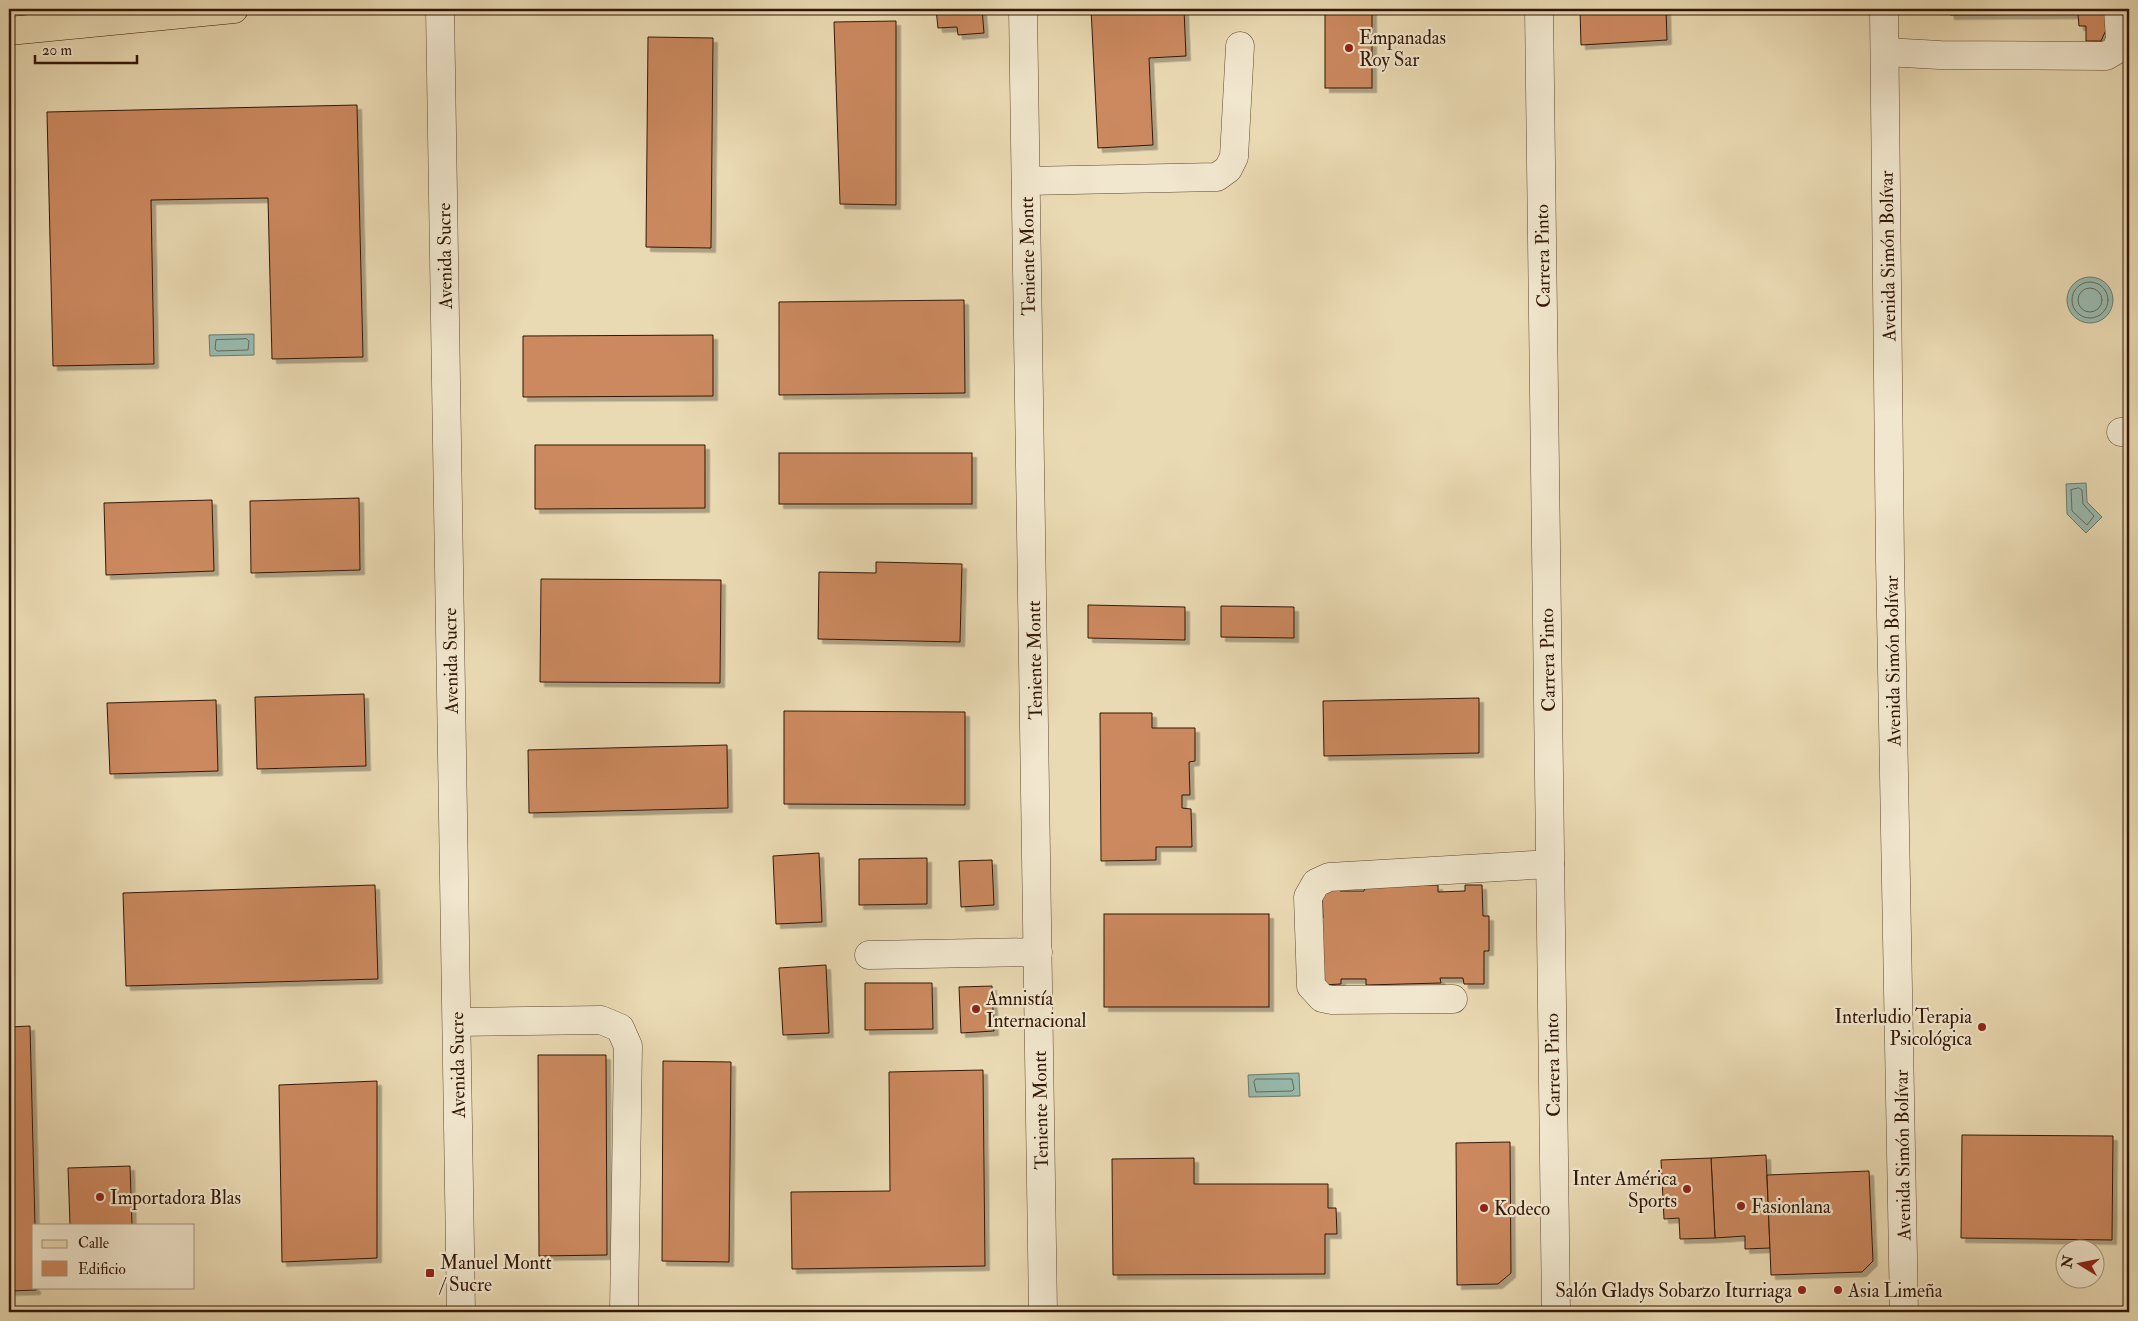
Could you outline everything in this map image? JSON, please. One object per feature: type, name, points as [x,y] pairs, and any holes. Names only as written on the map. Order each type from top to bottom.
[{"type":"main road","points":[[9,31],[234,9]]},
{"type":"street","name":"Avenida Sucre","points":[[440,9],[461,1312]]},
{"type":"street","name":"Teniente Montt","points":[[1023,9],[1043,1312]]},
{"type":"street","name":"Carrera Pinto","points":[[1539,9],[1556,1312]]},
{"type":"street","name":"Avenida Simón Bolívar","points":[[1884,9],[1890,570],[1904,1312]]},
{"type":"street","points":[[1885,52],[1940,55],[2106,56],[2116,50],[2120,39],[2118,9]]},
{"type":"street","points":[[1026,181],[1217,177],[1228,169],[1234,157],[1240,46]]},
{"type":"street","points":[[1453,999],[1332,1000],[1322,998],[1311,986],[1308,897],[1316,883],[1329,877],[1550,864]]},
{"type":"street","points":[[869,955],[1038,952]]},
{"type":"street","points":[[457,1022],[601,1020],[620,1028],[628,1046],[624,1312]]},
{"type":"water","points":[[2090,277],[2103,281],[2109,287],[2113,300],[2109,313],[2103,319],[2090,323],[2077,319],[2071,313],[2067,300],[2071,287],[2077,281]]},
{"type":"water","points":[[254,334],[254,355],[210,356],[209,335]]},
{"type":"water","points":[[2086,483],[2087,502],[2102,517],[2086,533],[2067,514],[2066,484]]},
{"type":"water","points":[[1299,1073],[1300,1096],[1249,1097],[1248,1075]]},
{"type":"building","points":[[936,9],[982,9],[984,33],[958,35],[957,27],[938,28]]},
{"type":"building","points":[[1091,9],[1184,9],[1186,56],[1149,58],[1153,145],[1098,148]]},
{"type":"building","name":"Empanadas Roy Sar","points":[[1325,9],[1372,9],[1372,88],[1325,88]]},
{"type":"building","points":[[1580,9],[1666,9],[1667,40],[1581,45]]},
{"type":"building","points":[[1949,9],[2105,9],[2106,30],[2101,41],[2086,41],[2086,26],[2079,26],[2078,14],[1950,15]]},
{"type":"building","points":[[896,21],[896,205],[840,204],[834,22]]},
{"type":"building","points":[[648,37],[713,38],[711,248],[646,247]]},
{"type":"building","points":[[357,105],[363,357],[272,359],[268,198],[151,200],[154,364],[53,366],[47,112]]},
{"type":"building","points":[[964,300],[965,393],[779,395],[779,302]]},
{"type":"building","points":[[713,335],[713,396],[523,397],[523,336]]},
{"type":"building","points":[[535,445],[705,445],[705,508],[535,509]]},
{"type":"building","points":[[779,453],[972,453],[972,504],[779,504]]},
{"type":"building","points":[[359,498],[360,570],[251,573],[250,501]]},
{"type":"building","points":[[212,500],[214,571],[106,575],[104,503]]},
{"type":"building","points":[[876,562],[962,564],[960,642],[818,639],[819,572],[876,573]]},
{"type":"building","points":[[541,579],[721,580],[720,683],[540,682]]},
{"type":"building","points":[[1088,605],[1185,607],[1185,640],[1088,638]]},
{"type":"building","points":[[1221,606],[1294,607],[1294,638],[1221,637]]},
{"type":"building","points":[[364,694],[366,766],[257,769],[255,697]]},
{"type":"building","points":[[1479,698],[1479,753],[1324,756],[1323,701]]},
{"type":"building","points":[[216,700],[218,771],[110,774],[107,703]]},
{"type":"building","points":[[784,711],[965,712],[965,805],[784,804]]},
{"type":"building","points":[[1100,713],[1152,713],[1152,728],[1195,728],[1195,761],[1189,762],[1190,795],[1182,795],[1182,808],[1191,809],[1192,847],[1156,847],[1156,860],[1101,861]]},
{"type":"building","points":[[727,745],[728,808],[529,813],[528,750]]},
{"type":"building","points":[[819,853],[822,922],[776,924],[773,856]]},
{"type":"building","points":[[927,858],[927,904],[859,905],[859,859]]},
{"type":"building","points":[[992,860],[994,905],[961,907],[959,861]]},
{"type":"building","points":[[375,885],[378,979],[126,986],[123,893]]},
{"type":"building","points":[[1438,885],[1438,892],[1465,891],[1465,885],[1482,885],[1483,916],[1489,916],[1489,951],[1484,951],[1484,984],[1464,984],[1463,978],[1440,978],[1441,983],[1366,985],[1366,979],[1341,979],[1341,984],[1323,985],[1318,918],[1323,918],[1322,887],[1340,887],[1340,891],[1364,891],[1365,887]]},
{"type":"building","points":[[1104,914],[1269,914],[1269,1007],[1104,1007]]},
{"type":"building","points":[[826,965],[829,1033],[783,1035],[779,968]]},
{"type":"building","points":[[865,983],[932,983],[933,1029],[865,1030]]},
{"type":"building","name":"Amnistía Internacional","points":[[992,986],[994,1031],[961,1033],[959,987]]},
{"type":"building","points":[[30,1026],[35,1224],[32,1224],[32,1288],[36,1288],[36,1290],[9,1291],[9,1027]]},
{"type":"building","points":[[538,1055],[606,1055],[607,1255],[539,1256]]},
{"type":"building","points":[[663,1061],[731,1062],[729,1262],[662,1261]]},
{"type":"building","points":[[983,1070],[985,1266],[792,1269],[791,1192],[890,1191],[889,1072]]},
{"type":"building","points":[[377,1081],[377,1258],[282,1262],[279,1085]]},
{"type":"building","points":[[1962,1135],[2113,1136],[2112,1240],[2106,1240],[2106,1238],[1961,1238]]},
{"type":"building","name":"Kodeco","points":[[1510,1142],[1511,1273],[1498,1284],[1457,1285],[1456,1143]]},
{"type":"building","name":"Fasionlana","points":[[1766,1155],[1770,1248],[1745,1249],[1745,1236],[1715,1238],[1711,1158]]},
{"type":"building","points":[[1194,1158],[1194,1184],[1328,1184],[1328,1208],[1336,1208],[1337,1234],[1325,1234],[1325,1274],[1113,1275],[1112,1159]]},
{"type":"building","name":"Inter América Sports","points":[[1711,1158],[1715,1238],[1680,1239],[1679,1218],[1664,1219],[1661,1160]]},
{"type":"building","name":"Importadora Blas","points":[[130,1166],[132,1224],[70,1224],[68,1168]]},
{"type":"building","points":[[1869,1171],[1873,1261],[1862,1272],[1771,1275],[1767,1175]]},
{"type":"place","name":"Empanadas Roy Sar","points":[[1349,48]]},
{"type":"place","name":"Amnistía Internacional","points":[[976,1009]]},
{"type":"place","name":"Interludio Terapia Psicológica","points":[[1982,1027]]},
{"type":"place","name":"Inter América Sports","points":[[1687,1189]]},
{"type":"place","name":"Importadora Blas","points":[[100,1197]]},
{"type":"place","name":"Fasionlana","points":[[1741,1206]]},
{"type":"place","name":"Kodeco","points":[[1484,1208]]},
{"type":"place","name":"Manuel Montt / Sucre","points":[[430,1273]]},
{"type":"place","name":"Salón Gladys Sobarzo Iturriaga","points":[[1802,1290]]},
{"type":"place","name":"Asia Limeña","points":[[1838,1290]]}]
